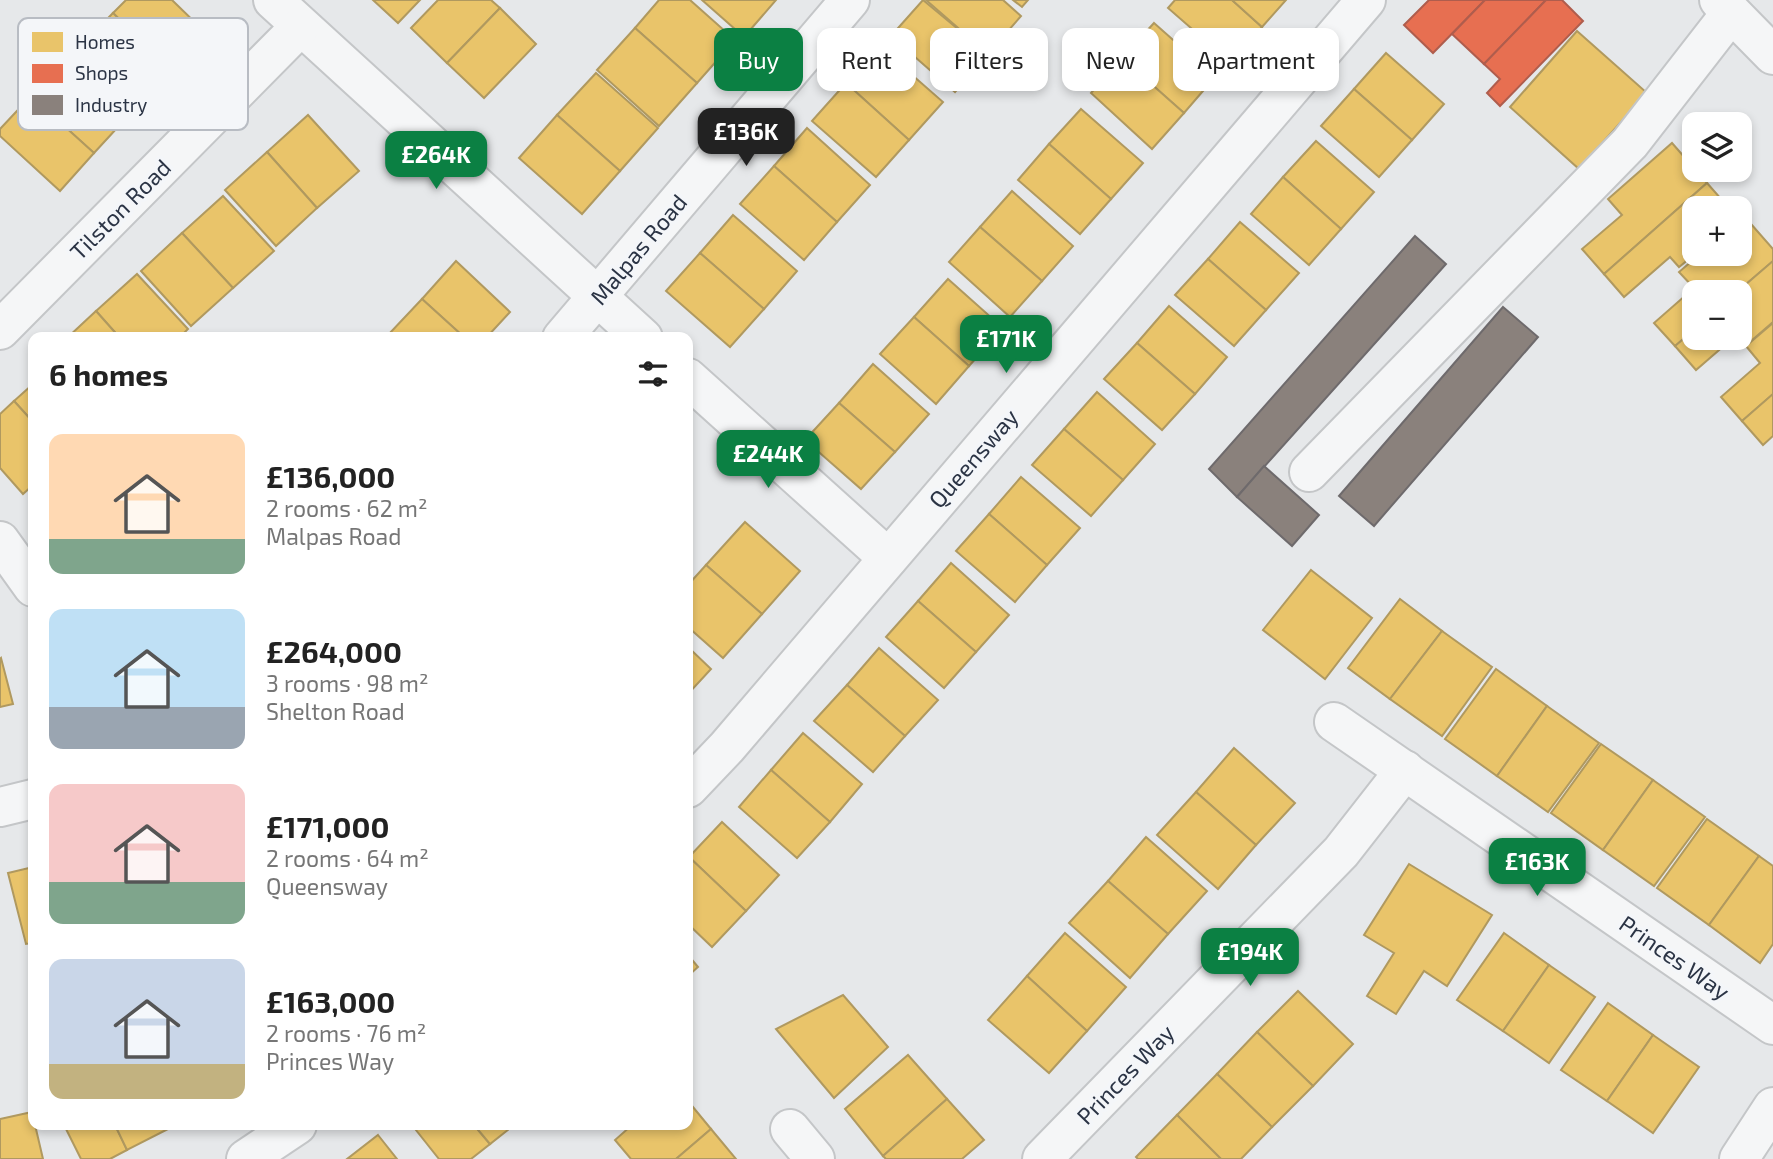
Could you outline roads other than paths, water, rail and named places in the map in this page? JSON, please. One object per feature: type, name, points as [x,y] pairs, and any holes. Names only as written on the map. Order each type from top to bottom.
[{"type":"street","points":[[273,0],[299,27],[636,332]]},
{"type":"street","name":"Malpas Road","points":[[567,332],[850,0]]},
{"type":"street","name":"Queensway","points":[[693,783],[727,747],[1366,0]]},
{"type":"street","points":[[1309,472],[1630,143],[1725,6],[1773,55]]},
{"type":"street","name":"Tilston Road","points":[[248,79],[299,27]]},
{"type":"street","name":"Tilston Road","points":[[0,330],[197,130]]},
{"type":"street","points":[[693,382],[888,558]]},
{"type":"street","points":[[0,541],[28,580]]},
{"type":"street","name":"Princes Way","points":[[1334,722],[1773,1025]]},
{"type":"street","name":"Princes Way","points":[[1042,1159],[1341,852],[1405,770]]},
{"type":"street","points":[[0,807],[28,800]]},
{"type":"street","points":[[1739,1159],[1773,1107]]},
{"type":"street","points":[[790,1129],[815,1159]]},
{"type":"street","points":[[246,1159],[290,1130]]}]
